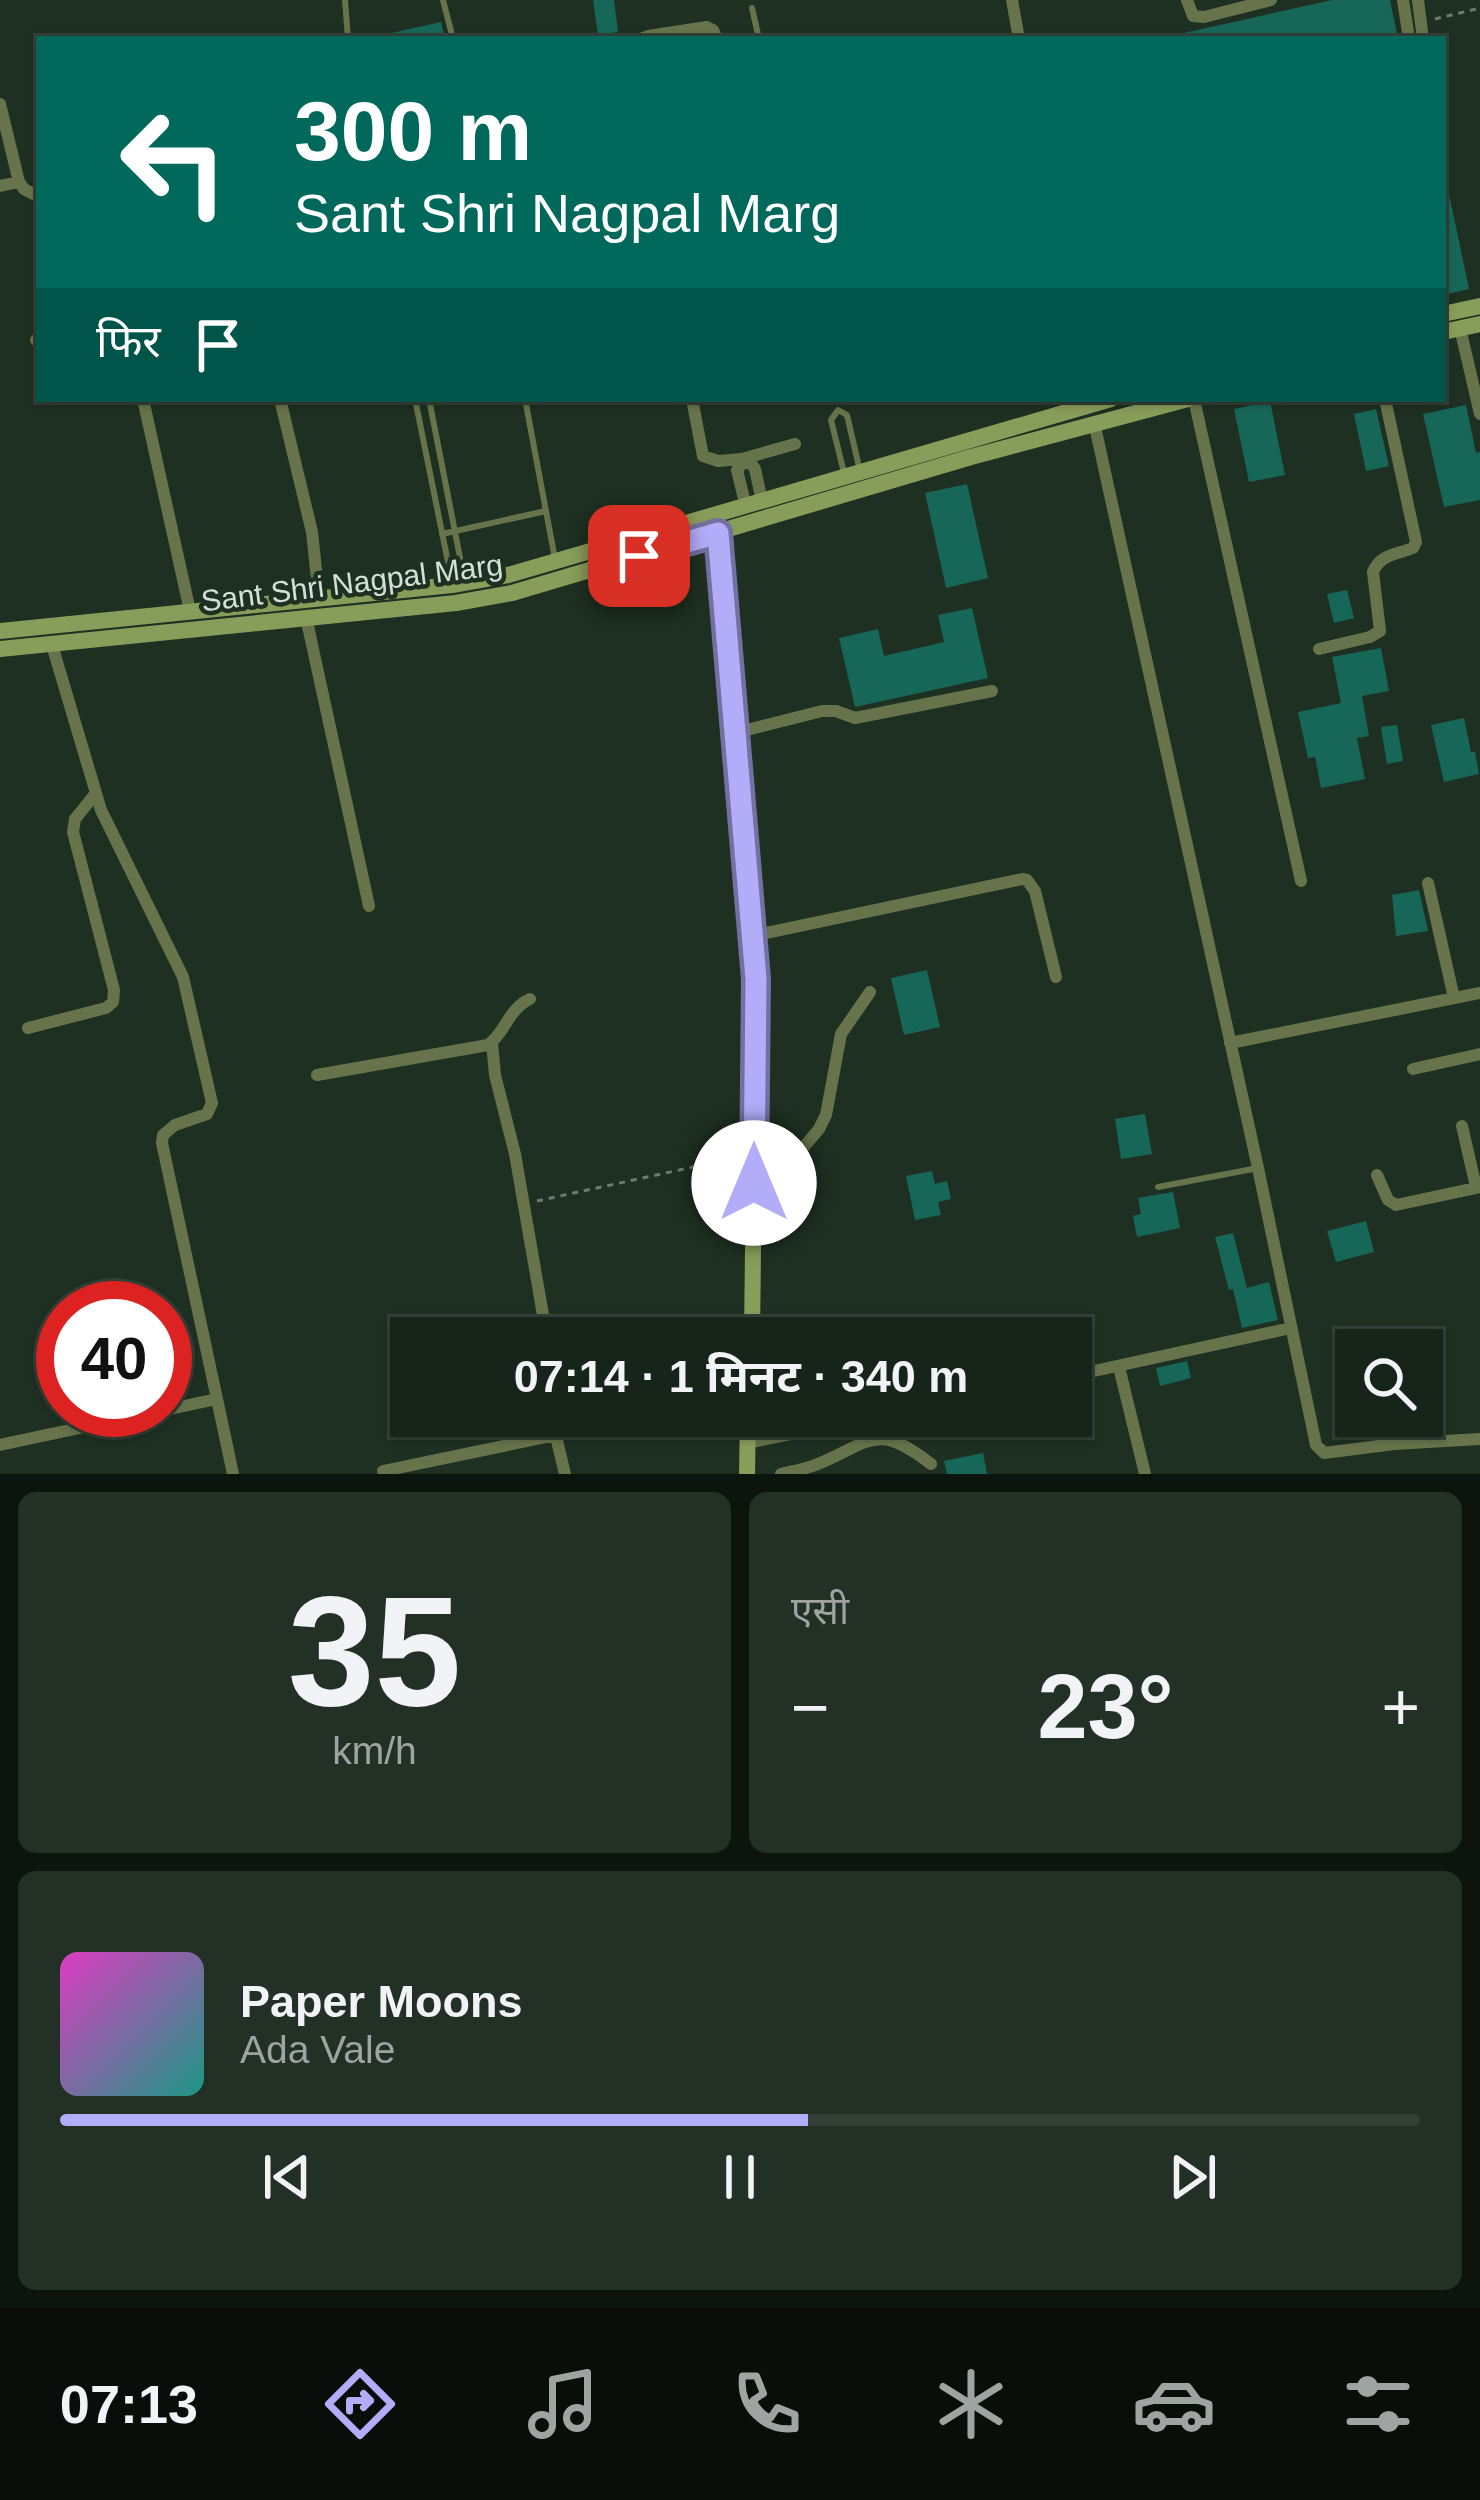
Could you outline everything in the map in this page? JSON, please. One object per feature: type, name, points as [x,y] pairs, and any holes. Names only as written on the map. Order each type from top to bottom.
[{"type":"main road","points":[[1446,313],[1480,306]]},
{"type":"main road","points":[[1452,330],[1480,324]]},
{"type":"main road","name":"Sant Shri Nagpal Marg","points":[[0,631],[459,584],[717,524],[754,504],[1091,409],[1161,402]]},
{"type":"main road","name":"Sant Shri Nagpal Marg","points":[[0,649],[456,603],[512,593],[717,524],[1091,409]]},
{"type":"main road","points":[[717,524],[756,979],[752,1317]]},
{"type":"main road","points":[[746,1437],[747,1474]]},
{"type":"street","points":[[1012,0],[1018,36]]},
{"type":"street","points":[[1187,0],[1193,16],[1204,17],[1271,0]]},
{"type":"street","points":[[1403,0],[1409,36]]},
{"type":"street","points":[[1418,0],[1423,36]]},
{"type":"street","points":[[646,36],[707,27],[716,36]]},
{"type":"street","points":[[0,104],[19,182],[36,195]]},
{"type":"street","points":[[0,186],[19,182]]},
{"type":"street","points":[[1452,330],[1480,414]]},
{"type":"street","points":[[144,402],[190,610]]},
{"type":"street","points":[[281,402],[312,532],[319,598]]},
{"type":"street","points":[[693,402],[704,455],[718,461],[741,462],[795,444]]},
{"type":"street","points":[[1192,402],[1301,881]]},
{"type":"street","points":[[1319,650],[1380,631],[1375,566],[1413,548],[1416,542],[1386,402]]},
{"type":"street","points":[[1091,409],[1316,1445],[1320,1451],[1480,1438]]},
{"type":"street","points":[[741,462],[736,470],[754,504]]},
{"type":"street","points":[[306,616],[369,906]]},
{"type":"street","points":[[52,645],[101,810],[183,977],[212,1103],[206,1114],[168,1129],[162,1143],[233,1474]]},
{"type":"street","points":[[735,733],[822,711],[855,718],[992,691]]},
{"type":"street","points":[[28,1028],[106,1008],[113,1002],[114,990],[73,832],[75,819],[96,793]]},
{"type":"street","points":[[752,936],[1022,879],[1035,891],[1056,977]]},
{"type":"street","points":[[1428,884],[1454,998]]},
{"type":"street","points":[[754,1183],[802,1148],[819,1129],[826,1115],[841,1034],[870,992]]},
{"type":"street","points":[[1230,1042],[1480,992]]},
{"type":"street","points":[[530,999],[511,1013],[492,1043],[543,1317]]},
{"type":"street","points":[[317,1075],[492,1043]]},
{"type":"street","points":[[1413,1069],[1480,1054]]},
{"type":"street","points":[[1377,1175],[1388,1200],[1396,1205],[1478,1187],[1462,1126]]},
{"type":"street","points":[[1092,1372],[1291,1328]]},
{"type":"street","points":[[1118,1367],[1145,1474]]},
{"type":"street","points":[[192,1404],[217,1399]]},
{"type":"street","points":[[0,1445],[38,1437]]},
{"type":"street","points":[[383,1471],[545,1437]]},
{"type":"street","points":[[556,1437],[566,1474]]},
{"type":"street","points":[[746,1443],[775,1437]]},
{"type":"street","points":[[781,1474],[882,1438],[896,1441],[931,1464]]},
{"type":"lane","points":[[345,0],[348,36]]},
{"type":"lane","points":[[442,0],[452,36]]},
{"type":"lane","points":[[752,8],[758,36]]},
{"type":"lane","points":[[416,402],[442,534],[459,584]]},
{"type":"lane","points":[[430,402],[455,531],[459,584]]},
{"type":"lane","points":[[526,402],[556,562]]},
{"type":"lane","points":[[837,402],[838,410],[831,420],[852,474]]},
{"type":"lane","points":[[838,410],[847,415],[852,474]]},
{"type":"lane","points":[[442,534],[546,511]]},
{"type":"lane","points":[[1158,1186],[1258,1168]]},
{"type":"path","points":[[1421,22],[1480,8]]},
{"type":"path","points":[[524,1204],[754,1154]]},
{"type":"building","points":[[593,0],[614,0],[618,32],[598,35]]},
{"type":"building","points":[[1332,0],[1390,0],[1397,36],[1184,36]]},
{"type":"building","points":[[441,22],[444,36],[387,36]]},
{"type":"building","points":[[1446,189],[1448,189],[1469,289],[1446,294]]},
{"type":"building","points":[[1270,402],[1285,475],[1249,482],[1234,409]]},
{"type":"building","points":[[1466,405],[1476,453],[1480,452],[1480,500],[1444,507],[1423,414]]},
{"type":"building","points":[[1376,409],[1389,466],[1366,471],[1354,414]]},
{"type":"building","points":[[967,484],[988,578],[946,588],[925,493]]},
{"type":"building","points":[[1347,590],[1354,618],[1334,623],[1327,594]]},
{"type":"building","points":[[972,608],[988,678],[855,707],[839,638],[878,629],[884,656],[944,642],[938,615]]},
{"type":"building","points":[[1381,648],[1389,691],[1362,696],[1369,736],[1357,738],[1365,779],[1321,788],[1315,757],[1308,758],[1298,712],[1341,703],[1332,657]]},
{"type":"building","points":[[1464,718],[1479,774],[1444,782],[1431,725]]},
{"type":"building","points":[[1397,725],[1403,761],[1387,764],[1381,727]]},
{"type":"building","points":[[1419,890],[1428,931],[1396,936],[1392,895]]},
{"type":"building","points":[[927,970],[940,1027],[904,1035],[891,978]]},
{"type":"building","points":[[1145,1114],[1152,1154],[1121,1159],[1115,1119]]},
{"type":"building","points":[[932,1171],[935,1184],[947,1181],[951,1199],[938,1202],[941,1215],[915,1220],[906,1176]]},
{"type":"building","points":[[1173,1192],[1180,1228],[1137,1237],[1133,1216],[1141,1214],[1138,1198]]},
{"type":"building","points":[[1366,1221],[1374,1252],[1336,1262],[1327,1231]]},
{"type":"building","points":[[1233,1233],[1247,1288],[1269,1282],[1278,1320],[1242,1328],[1215,1237]]},
{"type":"building","points":[[1187,1361],[1191,1378],[1160,1386],[1156,1368]]},
{"type":"building","points":[[983,1453],[987,1474],[947,1474],[944,1461]]},
{"type":"route","points":[[639,556],[718,533],[756,979],[754,1183]]}]
